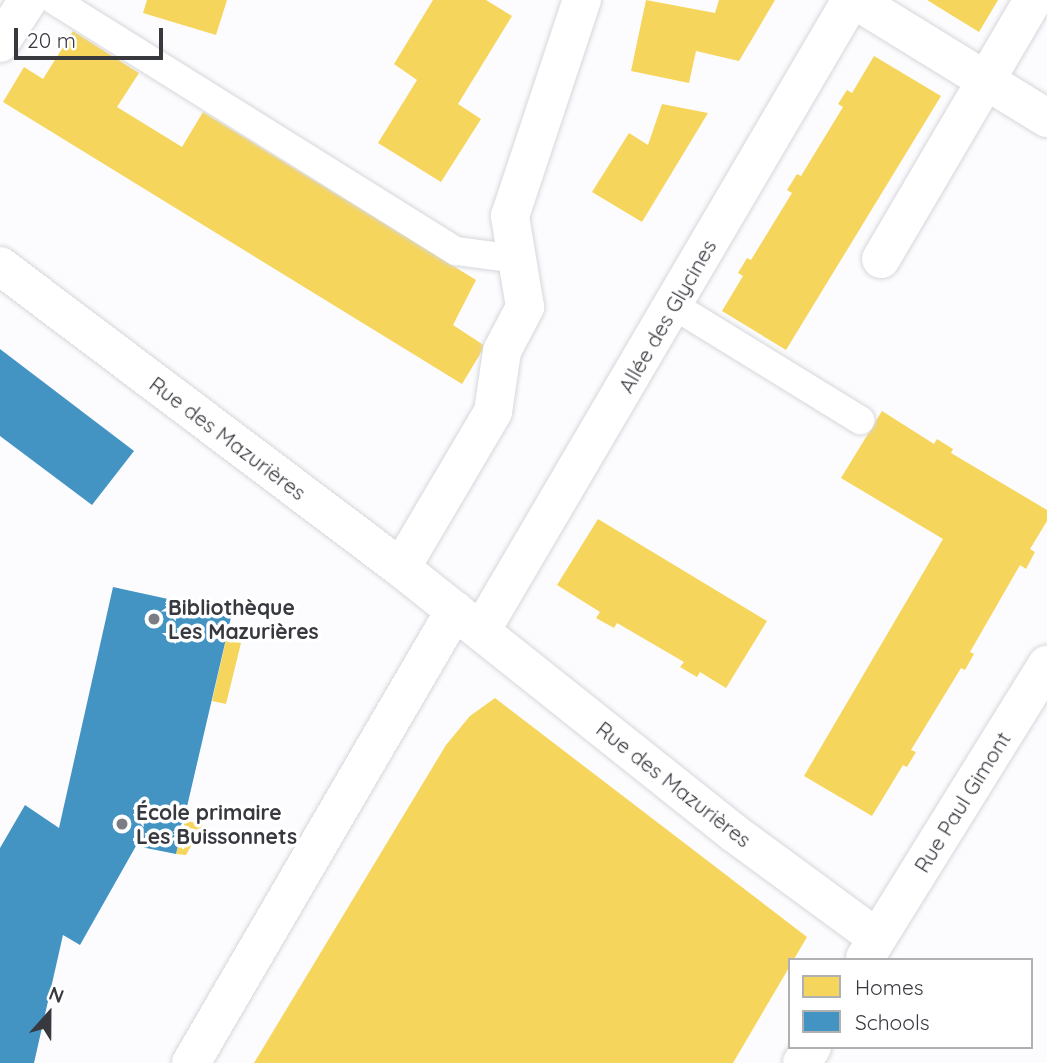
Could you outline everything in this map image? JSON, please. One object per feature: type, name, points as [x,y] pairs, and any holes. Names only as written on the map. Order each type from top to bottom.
[{"type":"street","points":[[0,44],[28,0]]},
{"type":"street","points":[[401,568],[494,412],[502,351],[525,307],[510,216],[582,0]]},
{"type":"street","points":[[853,0],[1047,118]]},
{"type":"street","name":"Allée des Glycines","points":[[468,620],[673,305],[853,0]]},
{"type":"street","points":[[881,259],[1033,0]]},
{"type":"street","name":"Rue des Mazurières","points":[[0,266],[468,620],[734,833],[870,949]]},
{"type":"street","points":[[191,1063],[468,620]]},
{"type":"street","name":"Rue Paul Gimont","points":[[870,949],[1047,665]]},
{"type":"lane","points":[[54,0],[456,251],[517,259]]},
{"type":"lane","points":[[673,305],[860,420]]},
{"type":"building: Homes","points":[[147,0],[227,0],[216,35],[143,13]]},
{"type":"building: Homes","points":[[433,0],[486,0],[512,16],[458,104],[481,119],[441,182],[378,143],[417,80],[394,64]]},
{"type":"building: Homes","points":[[646,0],[715,13],[719,0],[775,0],[739,61],[696,51],[689,83],[631,71]]},
{"type":"building: Homes","points":[[927,0],[998,0],[979,32]]},
{"type":"building: Homes","points":[[73,31],[139,73],[117,107],[182,147],[203,112],[476,280],[453,325],[485,346],[462,384],[3,102],[24,67],[43,79]]},
{"type":"building: Homes","points":[[874,56],[941,96],[786,350],[722,311],[743,276],[738,273],[747,258],[751,260],[792,193],[787,190],[797,174],[801,176],[843,107],[838,104],[847,90],[852,93]]},
{"type":"building: Homes","points":[[662,104],[708,113],[642,222],[592,192],[629,133],[648,145]]},
{"type":"building: Homes","points":[[882,411],[934,444],[937,439],[953,449],[951,453],[1047,510],[1047,521],[1030,549],[1035,552],[1026,569],[1020,565],[970,652],[974,654],[965,670],[961,668],[911,750],[916,752],[907,767],[903,765],[872,816],[804,776],[943,539],[841,478]]},
{"type":"building: Homes","points":[[598,519],[767,621],[726,688],[700,672],[697,677],[680,667],[684,662],[617,623],[614,628],[596,618],[600,612],[557,585]]},
{"type":"building: Homes","points":[[226,640],[241,643],[226,704],[212,701]]},
{"type":"building: Homes","points":[[495,698],[807,937],[795,958],[788,958],[788,969],[733,1063],[254,1063],[446,745],[470,716]]},
{"type":"building: Homes","points":[[184,820],[203,825],[186,855],[176,854]]},
{"type":"building: Schools","points":[[0,349],[134,451],[92,505],[0,436]]},
{"type":"building: Schools","name":"École primaire Les Buissonnets","points":[[113,587],[232,613],[176,854],[136,846],[80,945],[63,935],[34,1063],[0,1063],[0,848],[25,805],[59,828]]},
{"type":"place","name":"Bibliothèque Les Mazurières","points":[[154,619]]},
{"type":"place","name":"École primaire Les Buissonnets","points":[[122,824]]}]
